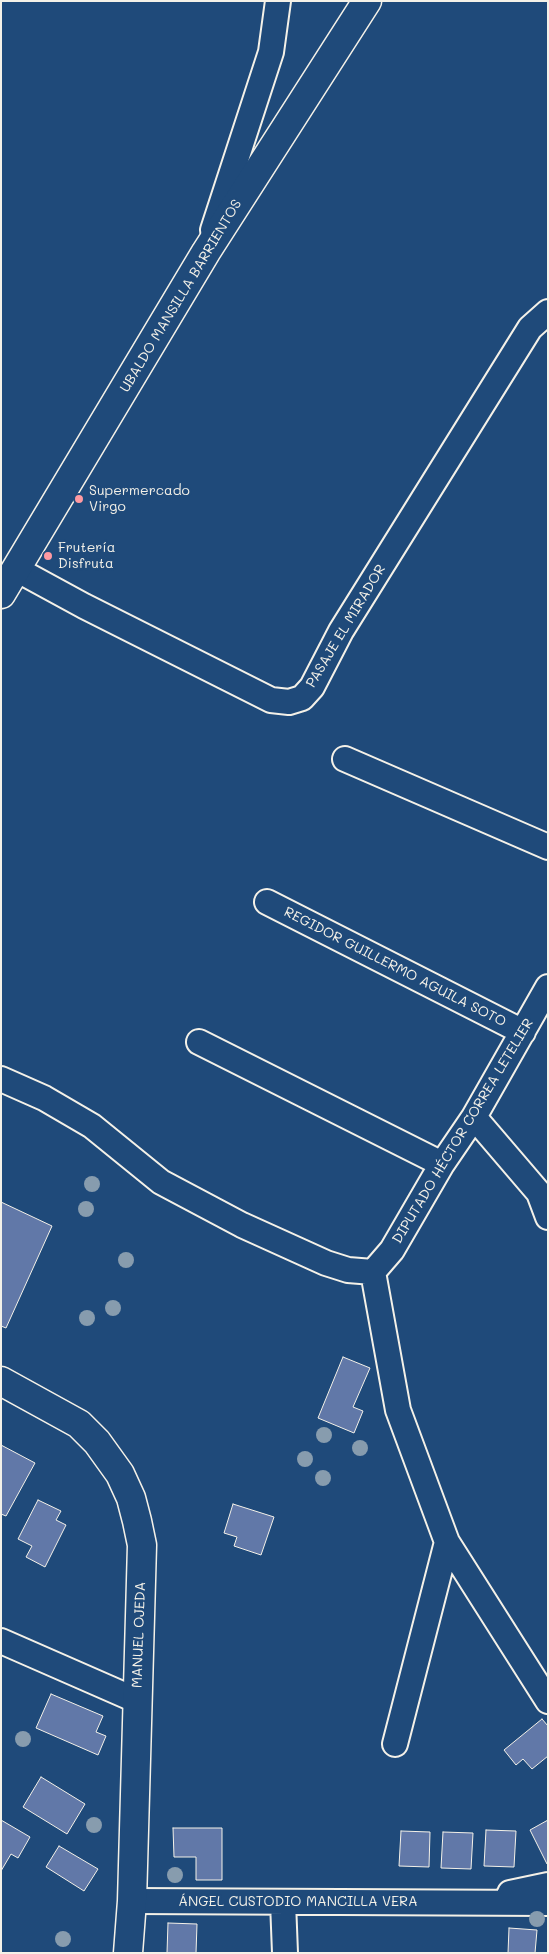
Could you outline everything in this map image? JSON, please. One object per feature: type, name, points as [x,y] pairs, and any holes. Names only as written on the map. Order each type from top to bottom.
[{"type":"street","points":[[206,252],[264,78],[271,52],[278,1]]},
{"type":"street","name":"UBALDO MANSILLA BARRIENTOS","points":[[1,594],[206,252],[367,1]]},
{"type":"street","name":"PASAJE EL MIRADOR","points":[[16,568],[84,606],[271,700],[289,702],[302,698],[312,687],[341,631],[530,328],[548,312]]},
{"type":"street","points":[[345,759],[548,847]]},
{"type":"street","name":"REGIDOR GUILLERMO AGUILA SOTO","points":[[267,902],[523,1032]]},
{"type":"street","name":"DIPUTADO HÉCTOR CORREA LETELIER","points":[[373,1272],[392,1250],[442,1164],[474,1118],[548,987]]},
{"type":"street","points":[[200,1042],[442,1164]]},
{"type":"street","points":[[1,1079],[44,1098],[92,1126],[161,1182],[242,1225],[326,1263],[348,1270],[373,1272],[398,1410],[447,1542],[548,1701]]},
{"type":"street","points":[[474,1118],[539,1193],[548,1217]]},
{"type":"street","name":"MANUEL OJEDA","points":[[1,1381],[79,1424],[97,1442],[120,1474],[131,1498],[142,1545],[132,1901],[128,1953]]},
{"type":"street","points":[[395,1744],[447,1542]]},
{"type":"street","points":[[1,1641],[138,1701]]},
{"type":"street","points":[[464,1902],[548,1885]]},
{"type":"street","name":"ÁNGEL CUSTODIO MANCILLA VERA","points":[[132,1901],[464,1902]]},
{"type":"street","points":[[283,1902],[285,1953]]},
{"type":"street","points":[[464,1902],[548,1903]]},
{"type":"building","points":[[1,1202],[52,1226],[6,1328],[1,1326]]},
{"type":"building","points":[[343,1357],[370,1368],[353,1407],[363,1411],[354,1433],[318,1418]]},
{"type":"building","points":[[1,1445],[35,1463],[6,1516],[1,1514]]},
{"type":"building","points":[[38,1500],[61,1511],[56,1520],[66,1525],[45,1567],[26,1557],[32,1546],[18,1539]]},
{"type":"building","points":[[233,1504],[274,1517],[261,1555],[234,1546],[237,1537],[224,1533]]},
{"type":"building","points":[[51,1694],[103,1716],[96,1732],[106,1736],[98,1755],[36,1728]]},
{"type":"building","points":[[542,1719],[548,1726],[548,1756],[532,1769],[523,1759],[516,1765],[504,1750]]},
{"type":"building","points":[[41,1777],[85,1804],[67,1834],[23,1807]]},
{"type":"building","points":[[1,1820],[30,1837],[18,1858],[11,1854],[1,1871]]},
{"type":"building","points":[[548,1820],[548,1864],[547,1864],[530,1830]]},
{"type":"building","points":[[173,1828],[222,1828],[222,1880],[196,1880],[196,1857],[174,1857]]},
{"type":"building","points":[[486,1830],[516,1831],[514,1867],[484,1866]]},
{"type":"building","points":[[401,1831],[430,1832],[429,1867],[399,1866]]},
{"type":"building","points":[[443,1832],[473,1833],[471,1869],[441,1868]]},
{"type":"building","points":[[59,1846],[98,1869],[84,1891],[46,1867]]},
{"type":"building","points":[[168,1923],[197,1924],[196,1953],[167,1953]]},
{"type":"building","points":[[509,1928],[537,1930],[535,1953],[508,1953]]},
{"type":"place","name":"Supermercado Virgo","points":[[79,499]]},
{"type":"place","name":"Frutería Disfruta","points":[[48,556]]}]
